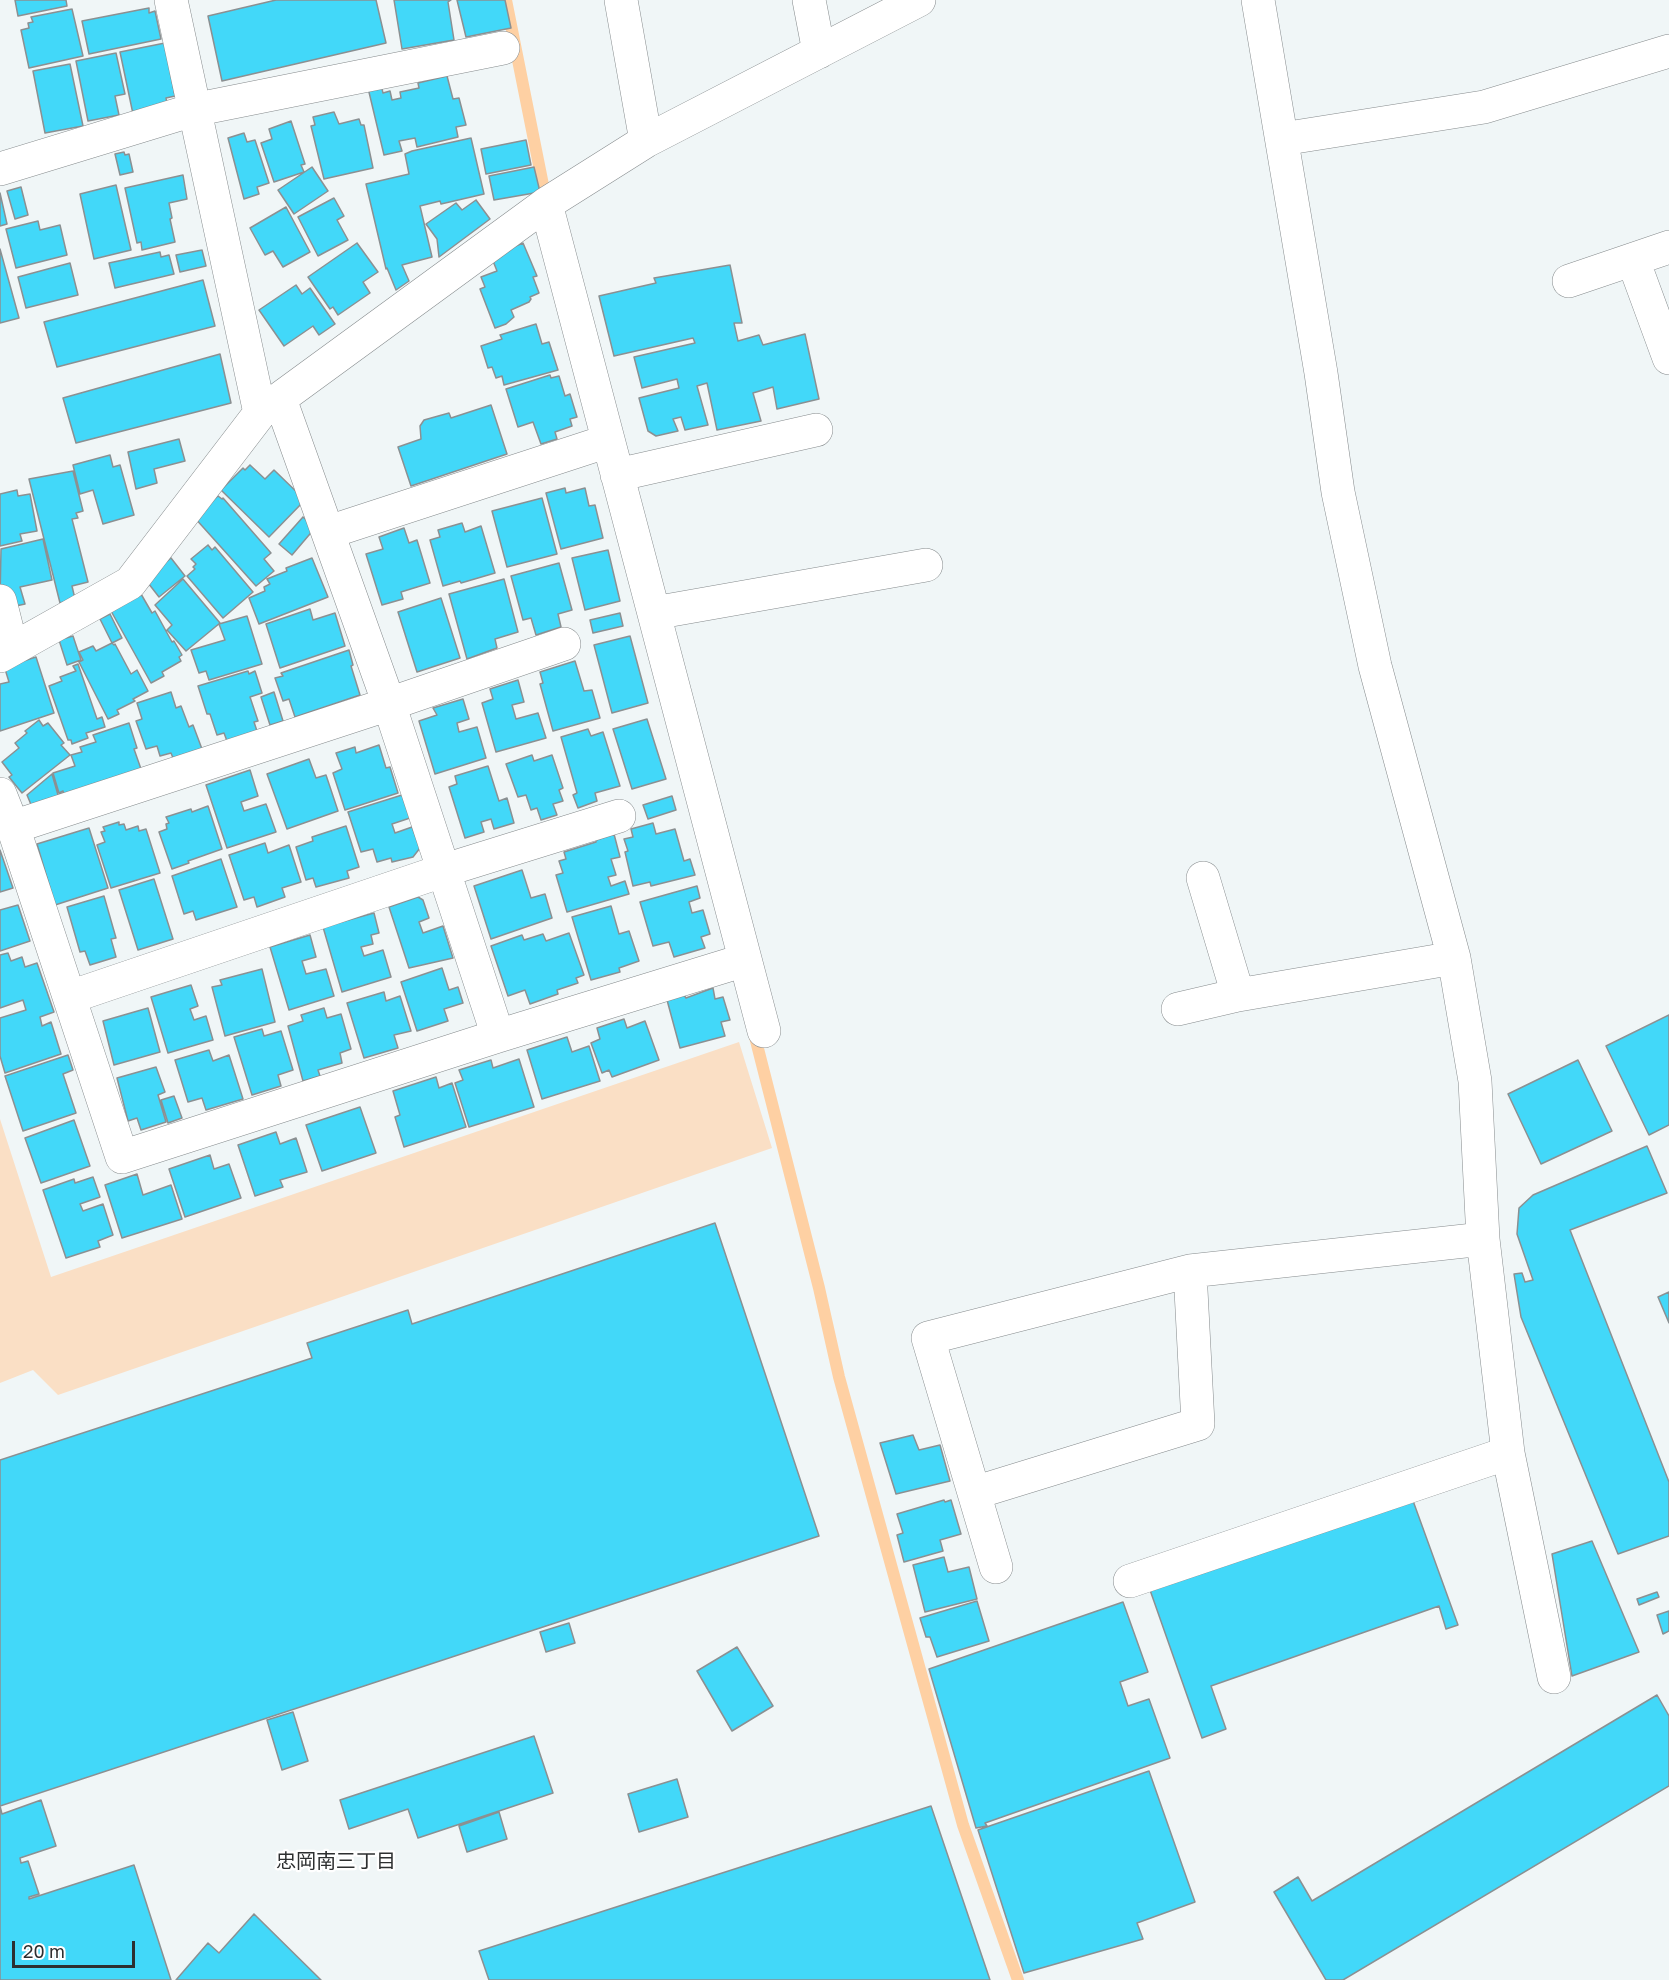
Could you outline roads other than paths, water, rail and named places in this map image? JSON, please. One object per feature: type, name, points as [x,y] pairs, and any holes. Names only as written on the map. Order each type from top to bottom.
[{"type":"street","points":[[171,0],[193,110],[270,406],[329,532],[389,704],[498,1036]]},
{"type":"street","points":[[621,0],[646,141]]},
{"type":"street","points":[[809,0],[819,52]]},
{"type":"street","points":[[0,601],[6,653],[130,583],[270,406],[546,204],[646,141],[920,0]]},
{"type":"street","points":[[1258,0],[1322,373],[1340,504],[1375,666],[1454,958],[1475,1081],[1483,1239],[1508,1454],[1554,1677]]},
{"type":"street","points":[[0,169],[193,110],[503,48]]},
{"type":"street","points":[[1282,139],[1484,107],[1669,51]]},
{"type":"street","points":[[546,204],[764,1031]]},
{"type":"street","points":[[1569,281],[1669,247]]},
{"type":"street","points":[[1633,260],[1669,358]]},
{"type":"street","points":[[617,475],[816,430]]},
{"type":"street","points":[[329,532],[608,441]]},
{"type":"street","points":[[654,613],[926,565]]},
{"type":"street","points":[[13,827],[564,644]]},
{"type":"street","points":[[0,794],[13,827],[122,1157],[498,1036],[745,960]]},
{"type":"street","points":[[70,997],[442,871],[619,816]]},
{"type":"street","points":[[1203,878],[1238,995]]},
{"type":"street","points":[[1178,1009],[1238,995],[1454,958]]},
{"type":"street","points":[[996,1567],[928,1338],[1190,1271],[1483,1239]]},
{"type":"street","points":[[974,1493],[1198,1424],[1190,1271]]},
{"type":"street","points":[[1130,1581],[1508,1454]]},
{"type":"waterway","points":[[506,0],[545,195]]},
{"type":"waterway","points":[[753,1029],[819,1288],[839,1377],[963,1825],[1018,1980]]},
{"type":"district","name":"忠岡南三丁目","points":[[336,1862]]}]
